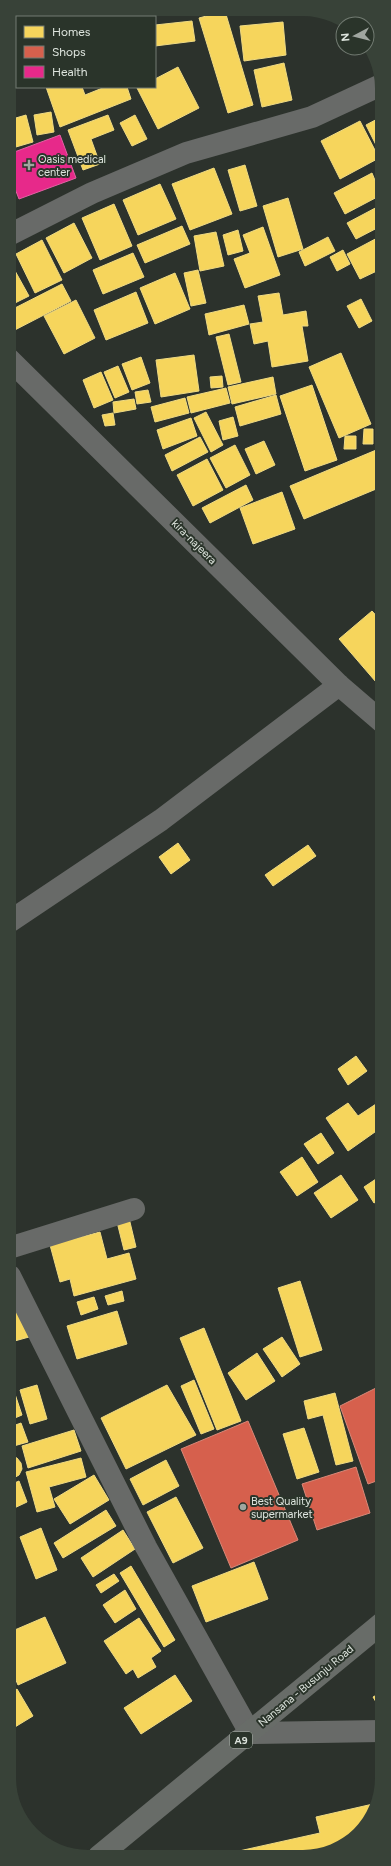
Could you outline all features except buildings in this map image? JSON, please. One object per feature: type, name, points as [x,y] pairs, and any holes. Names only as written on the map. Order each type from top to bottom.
[{"type":"main road","name":"Nansana - Busunju Road","points":[[106,1850],[375,1629]]},
{"type":"street","points":[[16,232],[92,193],[186,153],[312,117],[375,88]]},
{"type":"street","name":"kira-najeera","points":[[16,366],[339,685],[375,716]]},
{"type":"street","points":[[16,917],[161,820],[339,685]]},
{"type":"street","points":[[16,1246],[134,1209]]},
{"type":"street","points":[[16,1288],[146,1547],[250,1733],[375,1731]]},
{"type":"place","name":"Oasis medical center","points":[[29,165]]},
{"type":"place","name":"Best Quality supermarket","points":[[243,1507]]}]
